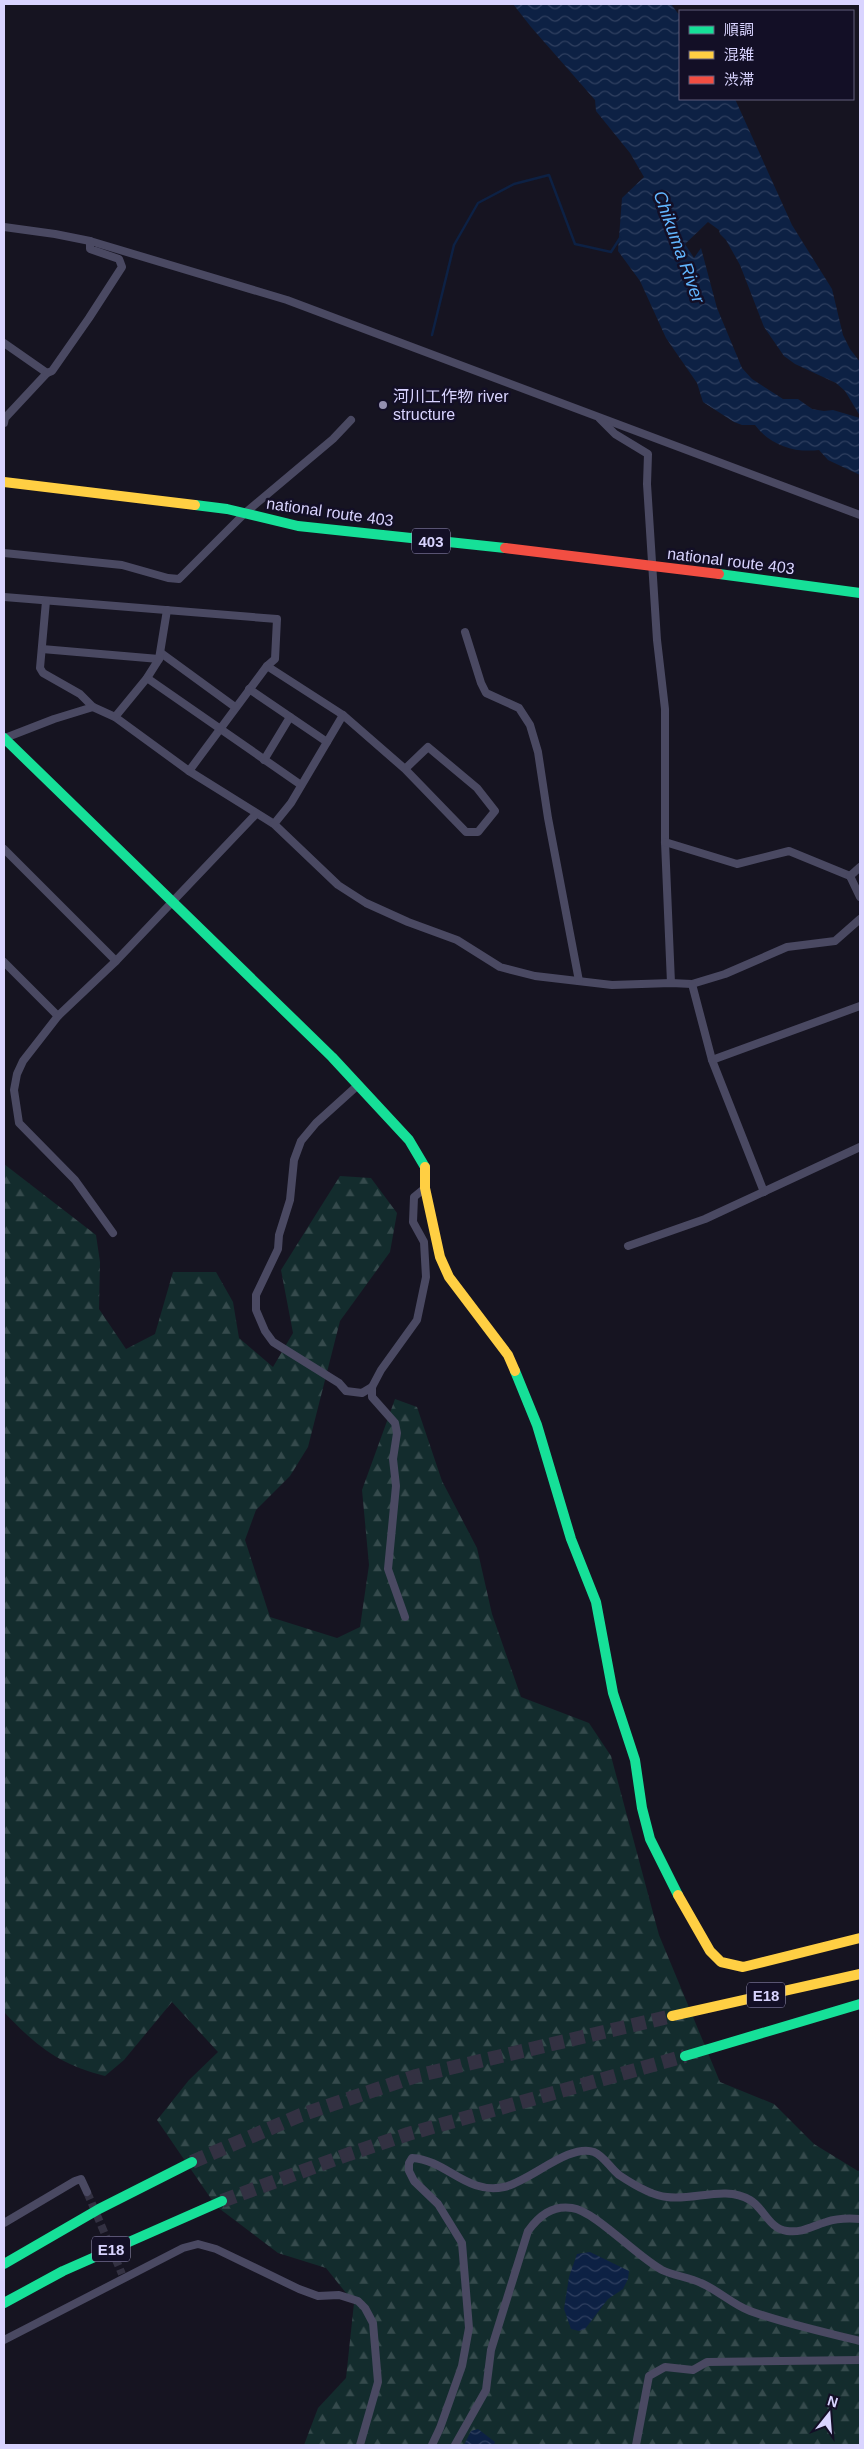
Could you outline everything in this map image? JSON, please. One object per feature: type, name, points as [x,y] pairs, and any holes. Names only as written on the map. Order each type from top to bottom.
[{"type":"main road","name":"national route 403","points":[[4,482],[244,513],[298,526],[654,566],[860,593]]},
{"type":"main road","points":[[4,738],[332,1058],[409,1140],[427,1170],[425,1188],[440,1257],[448,1277],[508,1355],[537,1425],[571,1539],[596,1602],[613,1693],[635,1760],[642,1808],[650,1839],[696,1930],[710,1951],[721,1962],[743,1967],[775,1961],[860,1938]]},
{"type":"main road","name":"E18","points":[[672,2016],[860,1974]]},
{"type":"main road","name":"E18","points":[[685,2056],[860,2004]]},
{"type":"main road","name":"E18","points":[[4,2264],[99,2209],[192,2162]]},
{"type":"main road","name":"E18","points":[[4,2303],[94,2256],[222,2201]]},
{"type":"street","points":[[4,227],[90,241],[287,300],[860,515]]},
{"type":"street","points":[[4,423],[5,418],[47,373],[52,371],[122,267],[119,259],[90,250],[90,241]]},
{"type":"street","points":[[4,342],[47,373]]},
{"type":"street","points":[[599,418],[614,434],[648,454],[646,484],[664,709],[665,842],[671,983]]},
{"type":"street","points":[[4,553],[122,565],[168,578],[179,578],[244,513],[333,439],[351,420]]},
{"type":"street","points":[[4,597],[277,619],[275,658],[218,729],[189,771]]},
{"type":"street","points":[[46,601],[40,668],[43,673],[80,694],[94,708],[115,716],[189,771],[274,824],[338,885],[366,903],[416,925],[457,940],[500,967],[535,976],[612,985],[692,984],[725,974],[787,947],[835,941],[860,919]]},
{"type":"street","points":[[115,716],[147,678],[160,656],[167,610]]},
{"type":"street","points":[[465,632],[486,693],[519,708],[530,725],[538,752],[548,818],[579,981]]},
{"type":"street","points":[[42,649],[160,656],[235,707]]},
{"type":"street","points":[[267,666],[343,715],[405,769],[466,832],[478,832],[496,811],[477,788],[428,747],[405,769]]},
{"type":"street","points":[[147,678],[218,729],[302,785]]},
{"type":"street","points":[[249,689],[327,742]]},
{"type":"street","points":[[4,738],[54,719],[94,708]]},
{"type":"street","points":[[274,824],[302,785],[343,715]]},
{"type":"street","points":[[264,760],[290,717]]},
{"type":"street","points":[[112,1233],[75,1180],[19,1123],[15,1108],[14,1090],[17,1074],[23,1061],[58,1016],[116,960],[256,814]]},
{"type":"street","points":[[665,842],[737,864],[789,851],[850,876],[860,897]]},
{"type":"street","points":[[4,849],[116,960]]},
{"type":"street","points":[[850,876],[860,867]]},
{"type":"street","points":[[4,962],[58,1016]]},
{"type":"street","points":[[692,984],[712,1060],[764,1192]]},
{"type":"street","points":[[712,1060],[860,1006]]},
{"type":"street","points":[[357,1086],[316,1123],[301,1142],[294,1160],[290,1200],[279,1235],[278,1249],[256,1295],[256,1310],[272,1342],[339,1383],[346,1392],[362,1393],[372,1387]]},
{"type":"street","points":[[628,1246],[705,1219],[860,1147]]},
{"type":"street","points":[[405,1617],[388,1569],[396,1486],[393,1459],[397,1433],[395,1423],[372,1397],[372,1387],[381,1370],[417,1320],[426,1277],[424,1242],[413,1222],[414,1197],[425,1188]]},
{"type":"street","points":[[432,2445],[462,2366],[469,2328],[462,2243],[438,2204],[414,2181],[409,2171],[412,2158],[433,2163],[482,2189],[493,2189],[520,2181],[562,2157],[579,2151],[594,2152],[619,2174],[667,2198],[722,2194],[737,2195],[750,2200],[770,2222],[784,2231],[804,2232],[826,2222],[845,2218],[860,2219]]},
{"type":"street","points":[[4,2223],[74,2180],[81,2179],[87,2192]]},
{"type":"street","points":[[455,2445],[486,2390],[491,2350],[528,2231],[537,2219],[548,2210],[560,2207],[586,2212],[637,2254],[662,2270],[701,2282],[749,2311],[860,2340]]},
{"type":"street","points":[[4,2340],[123,2276],[183,2248],[198,2244],[216,2249],[318,2296],[340,2294],[358,2300],[373,2323],[378,2382],[360,2445]]},
{"type":"street","points":[[636,2445],[649,2376],[665,2367],[693,2370],[707,2362],[860,2360]]},
{"type":"green space","points":[[4,1164],[96,1235],[100,1262],[99,1309],[126,1349],[155,1334],[173,1272],[216,1272],[233,1302],[239,1338],[273,1367],[293,1333],[281,1270],[340,1176],[371,1178],[397,1213],[390,1252],[340,1321],[308,1447],[290,1476],[256,1510],[245,1540],[270,1617],[337,1638],[360,1627],[369,1565],[362,1490],[395,1399],[417,1407],[442,1481],[477,1548],[492,1614],[521,1697],[589,1723],[611,1756],[659,1935],[720,2082],[774,2104],[814,2144],[858,2171],[860,2170],[860,2445],[304,2445],[318,2408],[346,2378],[354,2303],[326,2268],[278,2253],[216,2206],[157,2120],[189,2080],[218,2052],[172,2002],[124,2060],[105,2076],[75,2066],[50,2053],[27,2035],[4,2012]]},
{"type":"water","name":"Chikuma River","points":[[513,4],[671,4],[679,15],[679,100],[735,100],[792,225],[832,289],[843,335],[850,349],[860,362],[860,416],[845,391],[836,383],[795,364],[784,356],[764,327],[740,265],[719,230],[708,222],[685,244],[694,258],[701,248],[717,308],[742,368],[752,379],[783,399],[798,399],[812,409],[833,410],[860,418],[860,475],[828,460],[819,450],[792,449],[783,446],[768,438],[755,425],[742,425],[734,422],[703,402],[697,383],[666,338],[640,281],[618,251],[622,198],[644,177],[630,153],[596,111],[595,100]]},
{"type":"water","points":[[590,2252],[629,2271],[628,2279],[623,2289],[608,2299],[585,2329],[579,2331],[571,2329],[564,2309],[569,2277],[577,2254]]},
{"type":"water","points":[[478,2429],[495,2442],[494,2445],[464,2445],[471,2431]]},
{"type":"waterway","points":[[432,335],[454,245],[478,203],[514,184],[549,175],[575,244],[611,252],[620,238]]},
{"type":"tunnel","points":[[192,2162],[301,2115],[416,2076],[672,2016]]},
{"type":"tunnel","points":[[222,2201],[408,2134],[685,2056]]},
{"type":"tunnel","points":[[87,2192],[122,2274]]},
{"type":"traffic: fast","points":[[195,505],[227,509],[298,526],[505,548]]},
{"type":"traffic: fast","points":[[719,574],[860,593]]},
{"type":"traffic: fast","points":[[4,738],[332,1057],[409,1140],[425,1167]]},
{"type":"traffic: fast","points":[[515,1371],[537,1425],[571,1539],[596,1602],[613,1693],[635,1760],[642,1808],[650,1839],[678,1895]]},
{"type":"traffic: fast","points":[[685,2056],[860,2004]]},
{"type":"traffic: fast","points":[[4,2264],[99,2209],[192,2162]]},
{"type":"traffic: fast","points":[[4,2303],[63,2271],[222,2201]]},
{"type":"traffic: slow","points":[[4,482],[195,505]]},
{"type":"traffic: slow","points":[[425,1167],[425,1188],[440,1257],[449,1277],[508,1355],[515,1371]]},
{"type":"traffic: slow","points":[[678,1895],[710,1951],[721,1962],[743,1967],[860,1938]]},
{"type":"traffic: slow","points":[[672,2016],[860,1974]]},
{"type":"traffic: jam","points":[[505,548],[719,574]]},
{"type":"place","name":"河川工作物 river structure","points":[[383,405]]}]
